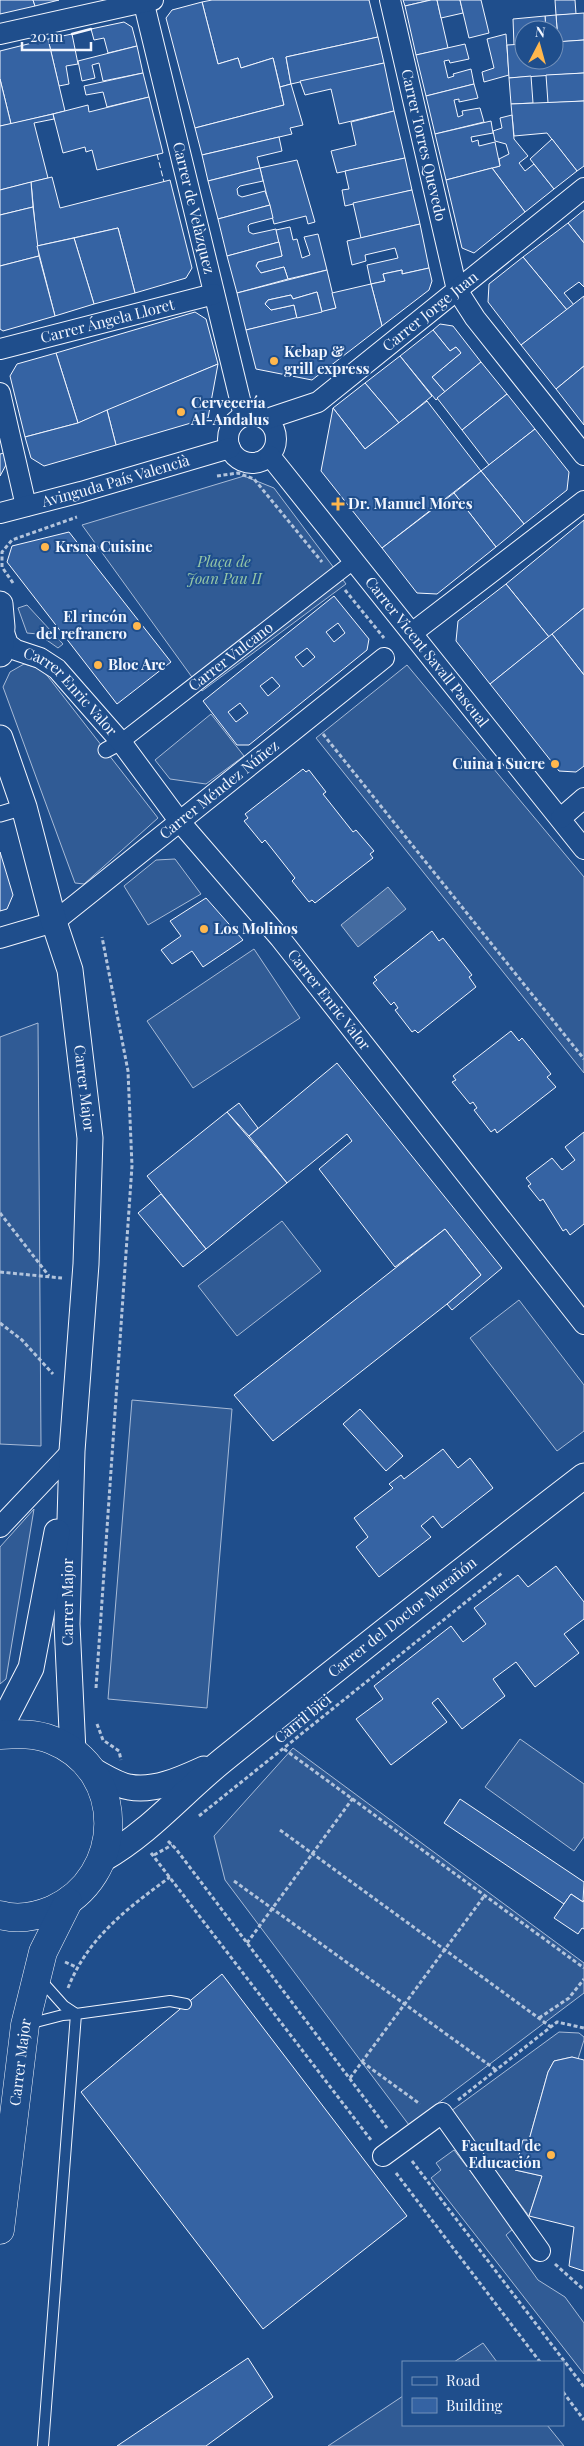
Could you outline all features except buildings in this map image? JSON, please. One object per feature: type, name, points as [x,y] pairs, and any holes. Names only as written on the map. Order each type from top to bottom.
[{"type":"main road","points":[[0,1735],[25,1733],[53,1740],[82,1761],[106,1799],[109,1833],[103,1859],[96,1872],[68,1902],[37,1916],[9,1918],[0,1915]]},
{"type":"main road","name":"Carrer Major","points":[[0,2230],[25,2025],[43,1952],[68,1902]]},
{"type":"street","name":"Carrer Torres Quevedo","points":[[390,0],[457,290],[475,318],[584,455]]},
{"type":"street","points":[[0,34],[146,1]]},
{"type":"street","name":"Carrer de Velàzquez","points":[[146,1],[244,416]]},
{"type":"street","name":"Carrer Jorge Juan","points":[[267,419],[318,402],[584,188]]},
{"type":"street","name":"Carrer Ángela Lloret","points":[[0,349],[214,294]]},
{"type":"street","points":[[0,392],[26,506]]},
{"type":"street","points":[[258,415],[267,419],[275,430],[276,446],[270,456],[261,461],[243,461],[230,448],[228,435],[230,428],[244,416],[258,415]]},
{"type":"street","name":"Avinguda País Valencià","points":[[0,513],[81,492],[230,448]]},
{"type":"street","name":"Carrer Vicent Savall Pascual","points":[[270,456],[584,848]]},
{"type":"street","points":[[412,633],[584,501]]},
{"type":"street","name":"Carrer Vulcano","points":[[113,746],[354,561]]},
{"type":"street","points":[[0,654],[1,614]]},
{"type":"street","name":"Carrer Enric Valor","points":[[1,614],[8,644],[16,650],[40,658],[57,668],[113,746],[280,938],[584,1324]]},
{"type":"street","name":"Carrer Méndez Núñez","points":[[54,922],[180,822],[386,650]]},
{"type":"street","name":"Carrer Major","points":[[0,738],[24,807],[54,922],[70,970],[90,1138],[85,1281],[72,1451],[67,1624],[82,1761]]},
{"type":"street","points":[[561,818],[584,798]]},
{"type":"street","points":[[0,814],[24,807]]},
{"type":"street","points":[[0,938],[54,922]]},
{"type":"street","points":[[0,1527],[72,1451]]},
{"type":"street","name":"Carrer Major","points":[[0,1728],[31,1668],[72,1451]]},
{"type":"street","name":"Carrer del Doctor Marañón","points":[[222,1761],[398,1619],[584,1476]]},
{"type":"street","points":[[82,1761],[127,1787],[142,1788],[180,1780],[222,1761]]},
{"type":"street","points":[[103,1859],[132,1842],[156,1841],[222,1761]]},
{"type":"street","points":[[383,2156],[439,2114],[540,2251]]},
{"type":"lane","points":[[37,1976],[64,2006],[76,2014]]},
{"type":"lane","points":[[25,2025],[63,2015],[170,2001],[186,2004]]},
{"type":"lane","points":[[44,2446],[76,2014]]},
{"type":"path","points":[[211,477],[238,474],[254,479],[334,576],[386,650]]},
{"type":"path","points":[[1,614],[22,598],[2,567],[2,552],[12,540],[84,515]]},
{"type":"path","points":[[319,730],[584,1059]]},
{"type":"path","points":[[95,1696],[132,1166],[128,1071],[102,937]]},
{"type":"path","points":[[0,1213],[50,1277]]},
{"type":"path","points":[[0,1272],[85,1281]]},
{"type":"path","points":[[0,1323],[22,1340],[76,1399]]},
{"type":"path","name":"Carril bici","points":[[198,1817],[506,1569]]},
{"type":"path","points":[[97,1723],[103,1740],[119,1751],[127,1787]]},
{"type":"path","points":[[284,1749],[584,1968]]},
{"type":"path","points":[[247,1943],[353,1798]]},
{"type":"path","points":[[280,1830],[551,2027]]},
{"type":"path","points":[[156,1841],[174,1834]]},
{"type":"path","points":[[156,1841],[176,1849],[584,2387]]},
{"type":"path","points":[[156,1841],[383,2156],[539,2361]]},
{"type":"path","points":[[234,1881],[496,2070]]},
{"type":"path","points":[[350,2078],[484,1895]]},
{"type":"path","points":[[539,2018],[569,1998],[584,1979]]},
{"type":"path","points":[[362,2062],[439,2114],[557,2022],[584,2028]]},
{"type":"path","points":[[540,2251],[584,2290]]},
{"type":"path","points":[[564,2393],[584,2420]]},
{"type":"shaded area","name":"Plaça de Joan Pau II","points":[[244,476],[274,488],[346,584],[202,691],[82,525]]},
{"type":"shaded area","points":[[27,605],[63,644],[58,648],[38,634],[27,633],[18,608]]},
{"type":"shaded area","points":[[24,664],[42,669],[158,818],[84,884],[75,883],[3,687],[10,672]]},
{"type":"shaded area","points":[[407,665],[584,877],[584,1073],[316,738]]},
{"type":"shaded area","points":[[211,714],[244,756],[206,784],[170,779],[155,760]]},
{"type":"shaded area","points":[[175,859],[201,894],[148,925],[124,886],[156,860]]},
{"type":"shaded area","points":[[388,887],[406,909],[358,947],[341,925]]},
{"type":"shaded area","points":[[254,949],[300,1018],[193,1088],[147,1021]]},
{"type":"shaded area","points":[[38,1023],[41,1446],[0,1444],[0,1037]]},
{"type":"shaded area","points":[[282,1221],[321,1271],[237,1336],[198,1286]]},
{"type":"shaded area","points":[[519,1300],[584,1385],[584,1431],[557,1451],[470,1338]]},
{"type":"shaded area","points":[[132,1400],[232,1409],[207,1708],[108,1699]]},
{"type":"shaded area","points":[[34,1509],[6,1679],[0,1684],[0,1547]]},
{"type":"shaded area","points":[[520,1739],[584,1784],[584,1837],[574,1851],[485,1787]]},
{"type":"shaded area","points":[[293,1748],[584,1963],[584,1993],[409,2125],[225,1880],[214,1836]]},
{"type":"shaded area","points":[[559,2032],[579,2033],[584,2037],[584,2040],[578,2059],[572,2057],[554,2061],[548,2072],[529,2140],[523,2141],[515,2170],[542,2176],[529,2216],[451,2111]]},
{"type":"shaded area","points":[[454,2150],[514,2228],[506,2235],[538,2280],[565,2297],[584,2323],[584,2374],[431,2178],[441,2170],[436,2163]]},
{"type":"shaded area","points":[[483,2343],[496,2361],[456,2361]]},
{"type":"shaded area","points":[[402,2397],[402,2426],[548,2426],[564,2446],[328,2446]]},
{"type":"fence","points":[[157,154],[164,182]]},
{"type":"wall","points":[[72,34],[91,29]]},
{"type":"place","name":"Kebap & grill express","points":[[274,361]]},
{"type":"place","name":"Cervecería Al-Andalus","points":[[181,412]]},
{"type":"place","name":"Dr. Manuel Mores","points":[[338,504]]},
{"type":"place","name":"Krsna Cuisine","points":[[45,547]]},
{"type":"place","name":"El rincón del refranero","points":[[137,626]]},
{"type":"place","name":"Bloc Arc","points":[[98,665]]},
{"type":"place","name":"Cuina i Sucre","points":[[555,764]]},
{"type":"place","name":"Los Molinos","points":[[204,929]]},
{"type":"place","name":"Facultad de Educación","points":[[551,2155]]}]
